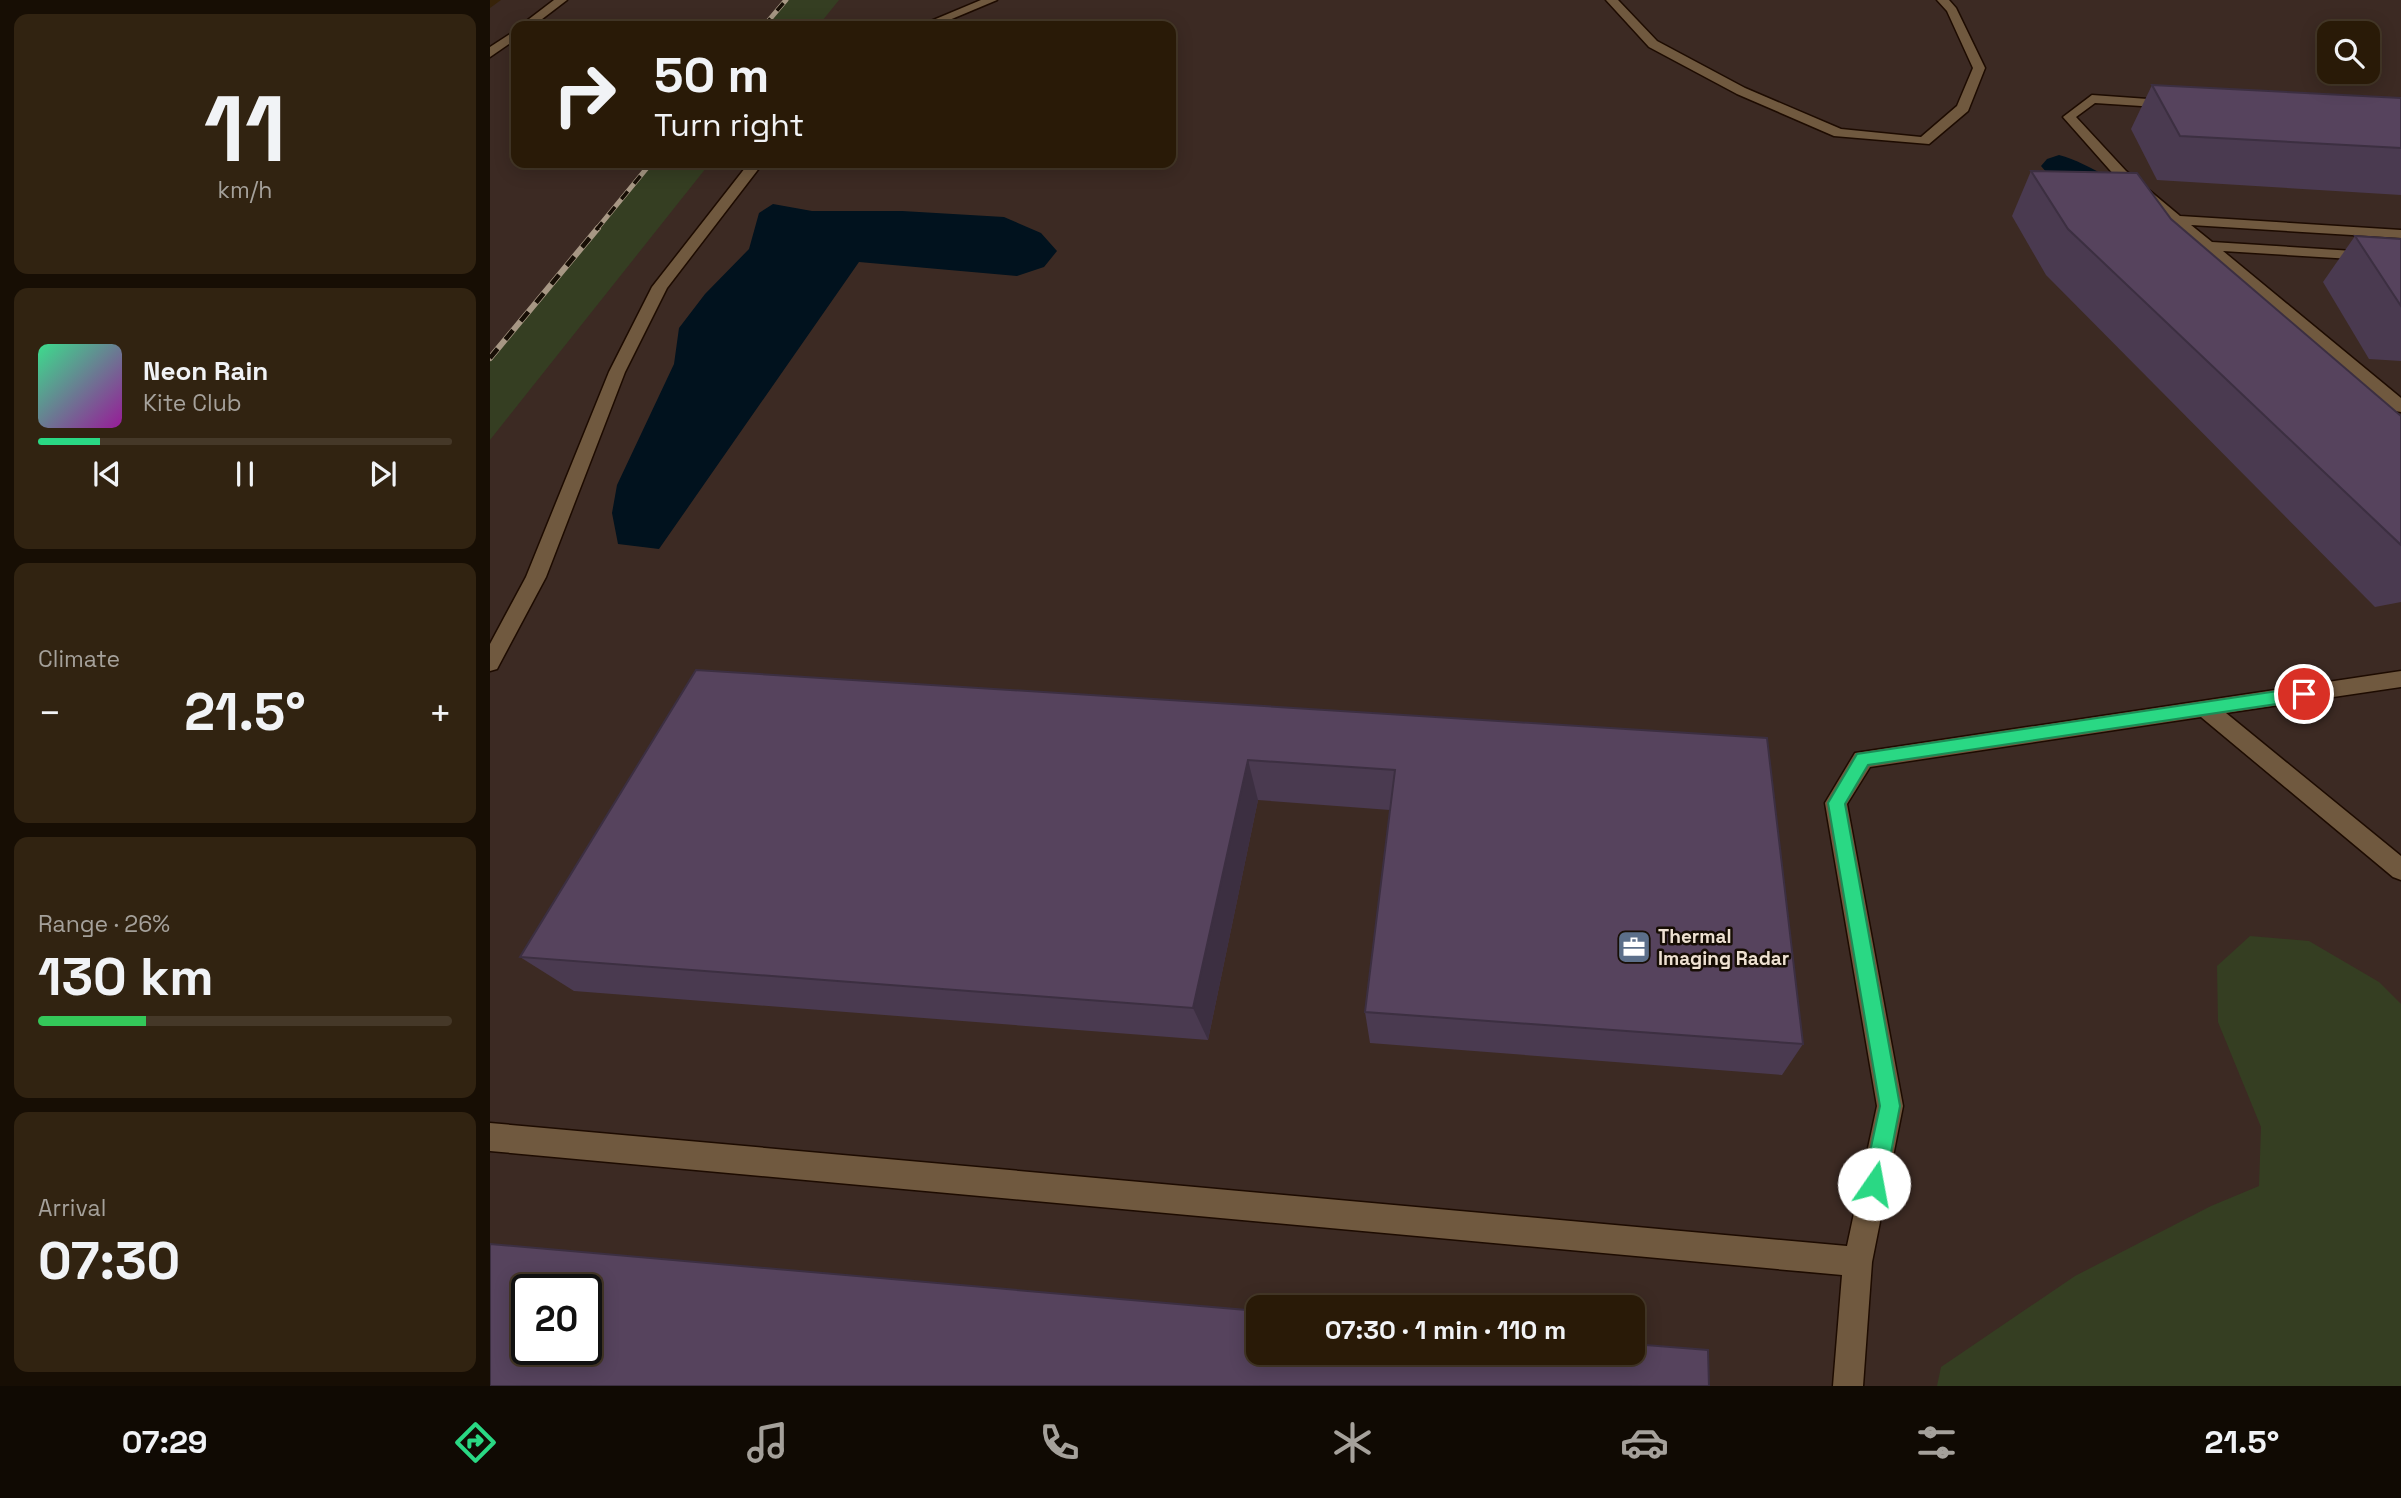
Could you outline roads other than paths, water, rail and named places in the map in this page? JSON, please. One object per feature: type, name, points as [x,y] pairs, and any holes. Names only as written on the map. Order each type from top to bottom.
[{"type":"street","points":[[533,21],[561,0]]},
{"type":"street","points":[[938,21],[991,0]]},
{"type":"street","points":[[1612,0],[1653,44],[1741,91],[1839,133],[1924,141],[1963,108],[1979,68],[1952,10],[1943,0]]},
{"type":"street","points":[[490,53],[511,38]]},
{"type":"street","points":[[2186,105],[2092,99],[2069,117],[2121,174],[2400,406]]},
{"type":"street","points":[[490,663],[537,577],[617,372],[660,287],[752,168]]},
{"type":"street","points":[[2177,220],[2401,234]]},
{"type":"street","points":[[2207,246],[2401,258]]},
{"type":"street","points":[[1848,1386],[1858,1262],[1890,1106],[1836,803],[1863,759],[2401,679]]},
{"type":"street","points":[[2206,709],[2401,870]]},
{"type":"street","points":[[490,1138],[1858,1262]]},
{"type":"water","points":[[773,204],[812,211],[902,211],[1004,217],[1041,233],[1057,251],[1044,267],[1017,276],[859,262],[659,549],[618,544],[612,513],[617,485],[674,364],[679,328],[705,294],[749,249],[759,213]]},
{"type":"waterway","points":[[2059,166],[2107,194],[2130,216]]},
{"type":"railway","points":[[768,21],[786,0]]},
{"type":"railway","points":[[596,230],[647,168]]},
{"type":"railway","points":[[490,358],[598,228]]},
{"type":"place","name":"Thermal Imaging Radar","points":[[1634,947]]}]
